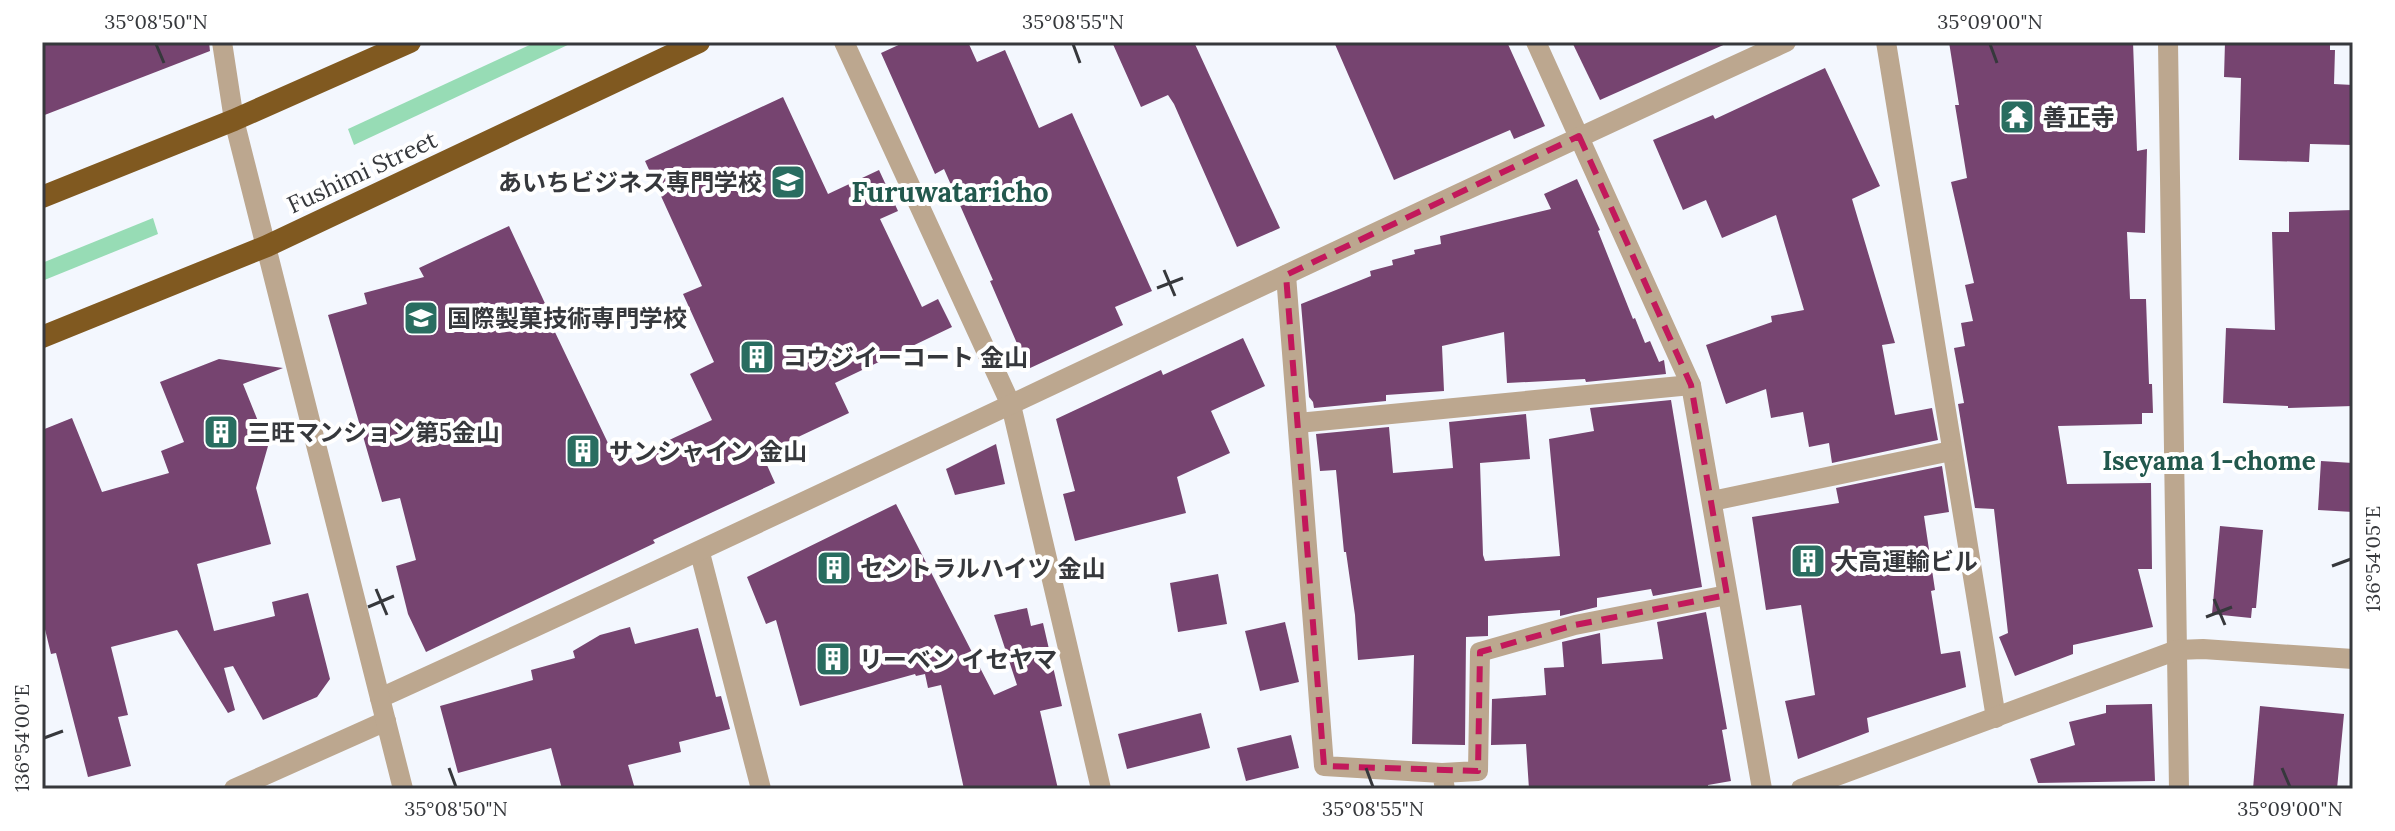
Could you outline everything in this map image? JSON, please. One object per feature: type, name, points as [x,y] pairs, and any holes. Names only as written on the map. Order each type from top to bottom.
[{"type":"highway","points":[[42,197],[234,120],[410,42]]},
{"type":"highway","name":"Fushimi Street","points":[[42,337],[267,246],[699,42]]},
{"type":"street","points":[[222,42],[234,120],[403,789]]},
{"type":"street","points":[[844,42],[1011,405],[1101,789]]},
{"type":"street","points":[[1536,42],[1691,385],[1762,789]]},
{"type":"street","points":[[380,698],[700,553],[1579,136],[1786,42]]},
{"type":"street","points":[[1886,42],[1996,718]]},
{"type":"street","points":[[2168,42],[2179,789]]},
{"type":"street","points":[[1286,275],[1324,766],[1443,781],[1478,771],[1480,652],[1575,625],[1727,595]]},
{"type":"street","points":[[1298,423],[1691,385]]},
{"type":"street","points":[[1712,501],[1951,451]]},
{"type":"street","points":[[700,553],[761,789]]},
{"type":"street","points":[[1801,789],[2177,650],[2353,659]]},
{"type":"street","points":[[234,789],[386,721]]},
{"type":"highlighted area","points":[[1579,136],[1691,385],[1727,595],[1575,625],[1480,652],[1478,771],[1324,766],[1286,275]]},
{"type":"green space","points":[[536,42],[574,42],[354,145],[348,129]]},
{"type":"green space","points":[[153,218],[158,234],[42,281],[42,263]]},
{"type":"building","points":[[42,42],[209,42],[210,51],[42,116]]},
{"type":"building","points":[[905,42],[968,42],[977,62],[1005,50],[1039,128],[1072,113],[1152,291],[1115,307],[1123,325],[1028,369],[944,169],[935,174],[881,53]]},
{"type":"building","points":[[1112,42],[1194,42],[1280,228],[1237,247],[1174,104],[1168,95],[1141,107]]},
{"type":"building","points":[[1334,42],[1507,42],[1545,126],[1514,139],[1510,130],[1394,180]]},
{"type":"building","points":[[1572,42],[1730,42],[1600,100]]},
{"type":"building","points":[[1949,42],[2133,42],[2137,151],[2147,149],[2145,233],[2127,232],[2130,299],[2146,299],[2153,413],[2142,413],[2142,424],[2058,426],[2067,484],[2151,483],[2152,569],[2138,569],[2153,627],[2073,645],[2073,654],[2015,676],[1999,637],[2008,633],[1994,509],[1975,508],[1958,404],[1964,403],[1954,348],[1965,346],[1961,323],[1973,321],[1965,285],[1974,283],[1951,182],[1967,178]]},
{"type":"building","points":[[2225,42],[2330,42],[2330,50],[2335,50],[2334,84],[2353,85],[2353,145],[2310,144],[2309,162],[2239,160],[2241,78],[2224,77]]},
{"type":"building","points":[[1825,68],[1880,186],[1852,199],[1895,343],[1882,345],[1895,415],[1932,408],[1938,440],[1832,463],[1829,443],[1809,447],[1803,412],[1771,418],[1766,389],[1726,404],[1706,345],[1772,322],[1771,316],[1804,310],[1776,215],[1722,238],[1706,200],[1683,210],[1653,140],[1713,115],[1715,119]]},
{"type":"building","points":[[783,97],[828,194],[879,170],[898,211],[880,219],[922,307],[938,299],[952,327],[835,383],[849,413],[762,454],[775,483],[426,652],[408,614],[396,566],[416,560],[400,498],[382,502],[328,315],[367,304],[364,293],[424,277],[419,268],[509,226],[556,327],[553,328],[618,464],[712,420],[690,374],[714,362],[683,294],[702,286],[645,161]]},
{"type":"building","points":[[1577,179],[1600,230],[1633,319],[1645,343],[1650,341],[1659,362],[1664,360],[1666,374],[1586,382],[1585,379],[1507,383],[1504,332],[1442,346],[1444,391],[1386,395],[1386,401],[1314,408],[1309,397],[1301,304],[1371,276],[1370,271],[1393,265],[1392,260],[1415,254],[1414,250],[1441,244],[1440,236],[1551,209],[1544,194]]},
{"type":"building","points":[[2353,210],[2353,406],[2288,408],[2223,403],[2226,328],[2275,330],[2272,232],[2289,232],[2289,212]]},
{"type":"building","points":[[1243,338],[1265,386],[1211,411],[1230,453],[1177,477],[1186,513],[1075,541],[1063,494],[1075,491],[1056,419],[1161,370],[1163,375]]},
{"type":"building","points":[[219,359],[283,368],[243,384],[268,446],[256,488],[271,544],[197,564],[214,631],[275,616],[272,602],[308,593],[330,679],[317,697],[263,720],[233,666],[224,668],[235,710],[228,713],[177,630],[111,647],[128,715],[118,717],[131,766],[88,777],[56,653],[51,654],[42,617],[42,430],[72,418],[102,492],[169,473],[161,451],[184,442],[160,382]]},
{"type":"building","points":[[1671,400],[1702,587],[1653,596],[1651,589],[1597,598],[1597,607],[1560,616],[1560,610],[1488,616],[1488,636],[1466,637],[1465,745],[1412,744],[1414,655],[1358,660],[1336,470],[1320,471],[1316,434],[1389,427],[1393,473],[1453,468],[1449,422],[1526,414],[1530,459],[1480,463],[1483,555],[1485,561],[1560,556],[1549,439],[1594,431],[1590,408]]},
{"type":"building","points":[[996,444],[1005,484],[955,495],[946,469]]},
{"type":"building","points":[[2321,461],[2353,463],[2353,512],[2318,510]]},
{"type":"building","points":[[1942,466],[1949,512],[1924,516],[1935,590],[1931,591],[1941,654],[1960,651],[1966,687],[1867,718],[1869,732],[1798,759],[1785,701],[1815,695],[1801,605],[1766,610],[1752,517],[1839,503],[1836,488]]},
{"type":"building","points":[[896,504],[994,695],[1017,685],[994,615],[1027,608],[1031,626],[1043,623],[1062,706],[1040,711],[1058,789],[964,789],[941,685],[928,688],[925,674],[915,674],[800,706],[776,620],[766,624],[747,577]]},
{"type":"building","points":[[2220,526],[2263,530],[2256,608],[2252,608],[2251,618],[2212,614]]},
{"type":"building","points":[[1218,574],[1227,624],[1178,632],[1170,583]]},
{"type":"building","points":[[1706,612],[1727,729],[1722,730],[1731,781],[1708,785],[1708,789],[1529,789],[1526,744],[1491,745],[1492,699],[1546,695],[1544,668],[1564,667],[1562,642],[1600,633],[1602,664],[1663,659],[1657,622]]},
{"type":"building","points":[[1285,622],[1299,682],[1260,691],[1245,631]]},
{"type":"building","points":[[630,627],[635,644],[698,628],[716,697],[721,696],[730,729],[679,742],[681,752],[628,765],[635,789],[562,789],[551,748],[458,773],[440,706],[533,680],[531,670],[575,658],[573,651],[600,635]]},
{"type":"building","points":[[2152,704],[2155,781],[2038,783],[2030,759],[2075,745],[2069,722],[2106,713],[2106,705]]},
{"type":"building","points":[[2260,706],[2344,714],[2337,789],[2253,789]]},
{"type":"building","points":[[1201,713],[1210,748],[1127,769],[1118,734]]},
{"type":"building","points":[[1291,735],[1299,768],[1246,781],[1237,748]]},
{"type":"place","name":"善正寺","points":[[2017,117]]},
{"type":"place","name":"あいちビジネス専門学校","points":[[788,182]]},
{"type":"place","name":"国際製菓技術専門学校","points":[[421,318]]},
{"type":"place","name":"コウジイーコート 金山","points":[[757,357]]},
{"type":"place","name":"三旺マンション第5金山","points":[[221,432]]},
{"type":"place","name":"サンシャイン 金山","points":[[583,451]]},
{"type":"place","name":"大高運輸ビル","points":[[1808,561]]},
{"type":"place","name":"セントラルハイツ 金山","points":[[834,568]]},
{"type":"place","name":"リーベン イセヤマ","points":[[833,659]]},
{"type":"district","name":"Furuwataricho","points":[[950,192]]},
{"type":"district","name":"Iseyama 1-chome","points":[[2209,460]]}]
